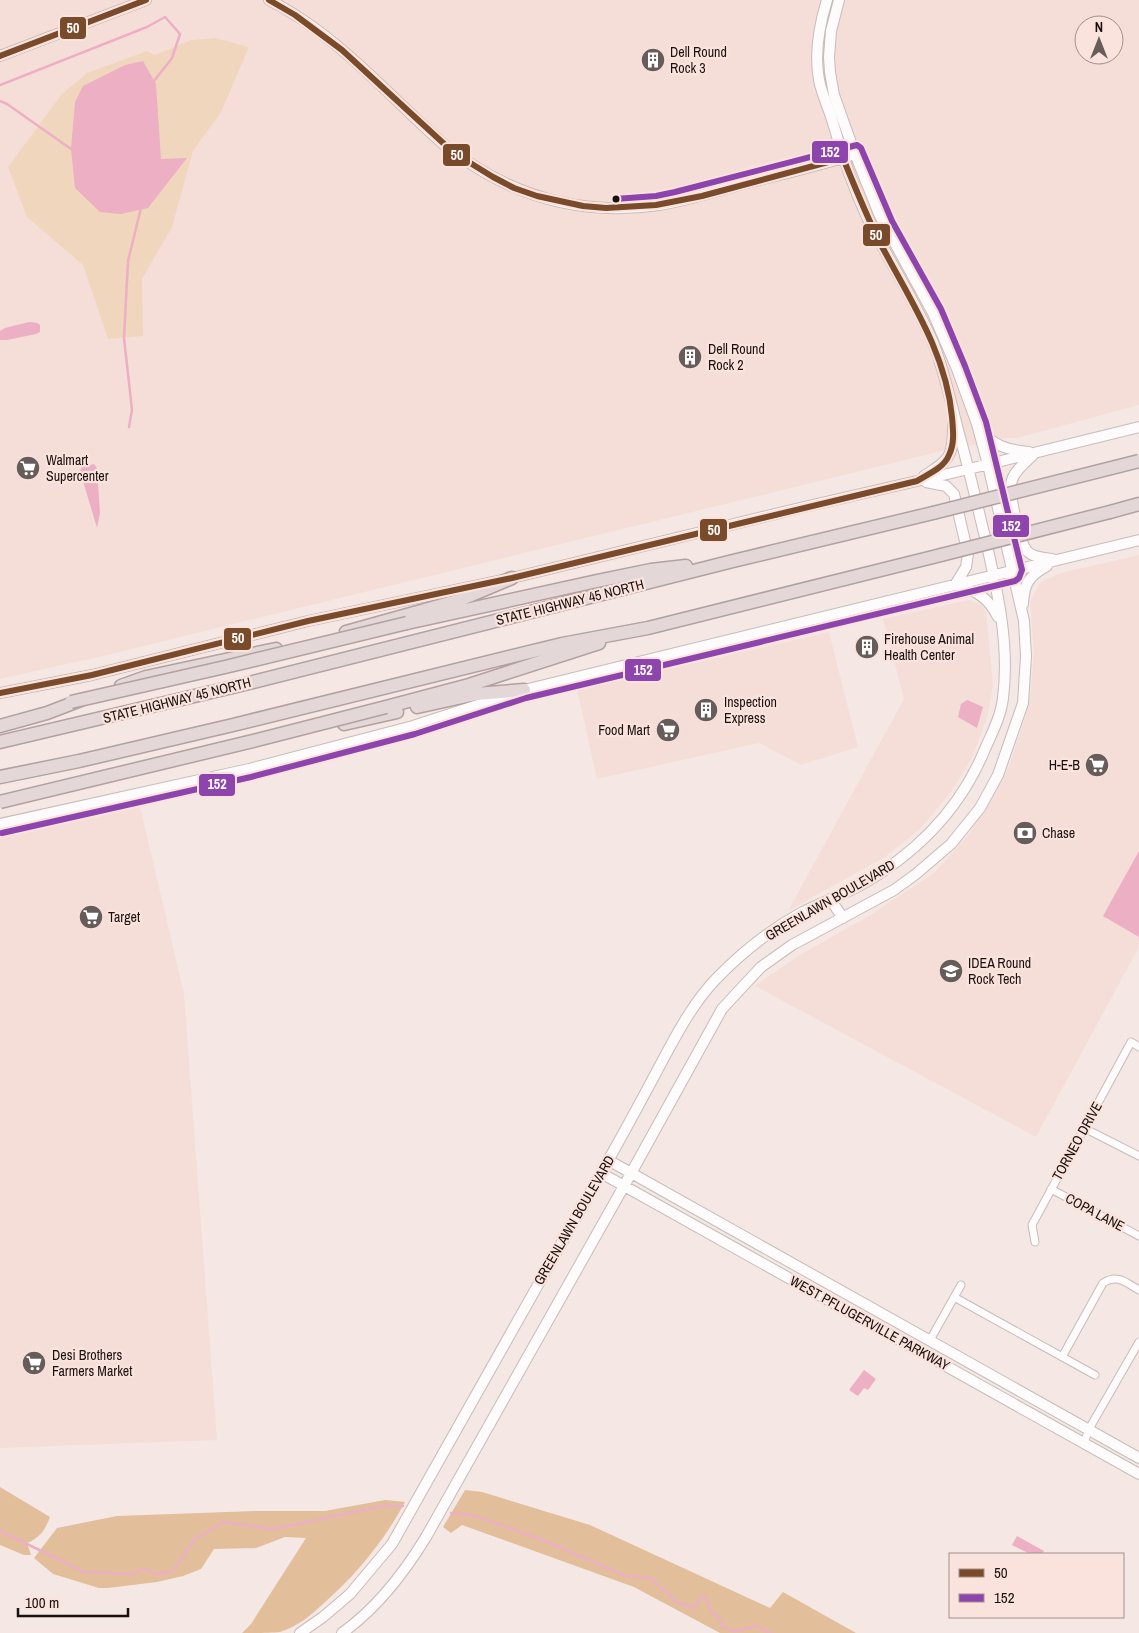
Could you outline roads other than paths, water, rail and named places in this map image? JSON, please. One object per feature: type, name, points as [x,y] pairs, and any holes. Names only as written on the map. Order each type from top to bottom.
[{"type":"highway","name":"STATE HIGHWAY 45 NORTH","points":[[0,742],[232,687],[1139,461]]},
{"type":"highway","points":[[0,777],[79,761],[562,644],[648,628],[1139,506]]},
{"type":"highway","points":[[0,717],[225,668],[407,623],[652,570],[734,561]]},
{"type":"highway","points":[[0,726],[47,712],[146,677],[303,643],[457,601],[512,578]]},
{"type":"highway","points":[[0,801],[257,740],[470,685],[648,628]]},
{"type":"highway","points":[[0,801],[169,765],[476,694],[524,690]]},
{"type":"main road","points":[[0,56],[146,0]]},
{"type":"main road","points":[[269,0],[307,23],[352,58],[451,150],[491,177],[538,197],[604,208],[657,205],[714,192],[855,154]]},
{"type":"main road","name":"GREENLAWN BOULEVARD","points":[[300,1633],[323,1617],[350,1594],[392,1544],[681,1027],[706,991],[759,940],[802,912],[858,886],[900,860],[945,818],[965,791],[995,726],[1003,701],[1004,664],[1002,625],[994,576],[969,470],[941,366],[926,327],[865,213],[843,158],[819,79],[817,44],[827,0]]},
{"type":"main road","name":"GREENLAWN BOULEVARD","points":[[342,1633],[359,1620],[408,1567],[426,1538],[722,1009],[761,967],[792,945],[894,890],[951,844],[980,808],[998,775],[1023,703],[1026,656],[1024,621],[977,424],[947,344],[933,313],[884,225],[855,154],[834,95],[830,72],[831,31],[839,0]]},
{"type":"main road","points":[[926,327],[931,327],[940,333],[947,344]]},
{"type":"main road","points":[[917,481],[943,464],[949,457],[953,444],[953,410]]},
{"type":"main road","points":[[977,424],[983,433],[998,446],[1009,450],[1035,453]]},
{"type":"main road","points":[[0,694],[92,674],[308,621],[512,578],[969,470],[1139,427]]},
{"type":"main road","points":[[1035,453],[1012,478],[1010,489],[1021,539],[1028,552],[1040,558],[1059,560]]},
{"type":"main road","points":[[917,481],[946,486],[954,494],[968,554],[966,567],[955,585]]},
{"type":"main road","points":[[0,824],[249,769],[413,726],[524,690],[1139,540]]},
{"type":"main road","points":[[1024,621],[1024,591],[1029,580],[1038,571],[1059,560]]},
{"type":"main road","points":[[955,585],[970,589],[982,596],[992,605],[1002,625]]},
{"type":"main road","points":[[830,899],[842,918]]},
{"type":"main road","name":"WEST PFLUGERVILLE PARKWAY","points":[[608,1160],[859,1299],[1139,1458]]},
{"type":"main road","name":"WEST PFLUGERVILLE PARKWAY","points":[[601,1173],[1139,1474]]},
{"type":"main road","points":[[851,1313],[859,1299]]},
{"type":"street","name":"TORNEO DRIVE","points":[[1035,1242],[1032,1225],[1051,1189],[1131,1042],[1139,1047]]},
{"type":"street","points":[[1084,1128],[1139,1156]]},
{"type":"street","name":"COPA LANE","points":[[1051,1189],[1139,1236]]},
{"type":"street","points":[[1062,1356],[1103,1283],[1110,1279],[1118,1278],[1139,1290]]},
{"type":"street","points":[[930,1340],[961,1285]]},
{"type":"street","points":[[954,1297],[1095,1375]]},
{"type":"street","points":[[1084,1443],[1089,1430],[1139,1342]]},
{"type":"waterway","points":[[0,85],[147,27],[165,17],[180,34],[172,58],[154,81]]},
{"type":"waterway","points":[[0,101],[71,149],[74,149]]},
{"type":"waterway","points":[[129,427],[132,410],[124,338],[128,261],[141,208]]},
{"type":"waterway","points":[[0,1531],[85,1572],[134,1574],[144,1568],[156,1574],[172,1572],[195,1539],[224,1522],[273,1529],[384,1506],[403,1506]]},
{"type":"waterway","points":[[451,1513],[472,1515],[540,1539],[626,1576],[651,1578],[677,1603],[695,1608],[704,1596],[713,1614],[719,1617],[723,1627],[735,1631],[757,1626],[771,1633]]},
{"type":"place","name":"Dell Round Rock 3","points":[[653,60]]},
{"type":"place","name":"Dell Round Rock 2","points":[[690,357]]},
{"type":"place","name":"Walmart Supercenter","points":[[28,468]]},
{"type":"place","name":"Firehouse Animal Health Center","points":[[867,647]]},
{"type":"place","name":"Inspection Express","points":[[706,710]]},
{"type":"place","name":"Food Mart","points":[[668,730]]},
{"type":"place","name":"H-E-B","points":[[1097,765]]},
{"type":"place","name":"Chase","points":[[1025,833]]},
{"type":"place","name":"Target","points":[[91,917]]},
{"type":"place","name":"IDEA Round Rock Tech","points":[[951,971]]},
{"type":"place","name":"Desi Brothers Farmers Market","points":[[34,1363]]}]
